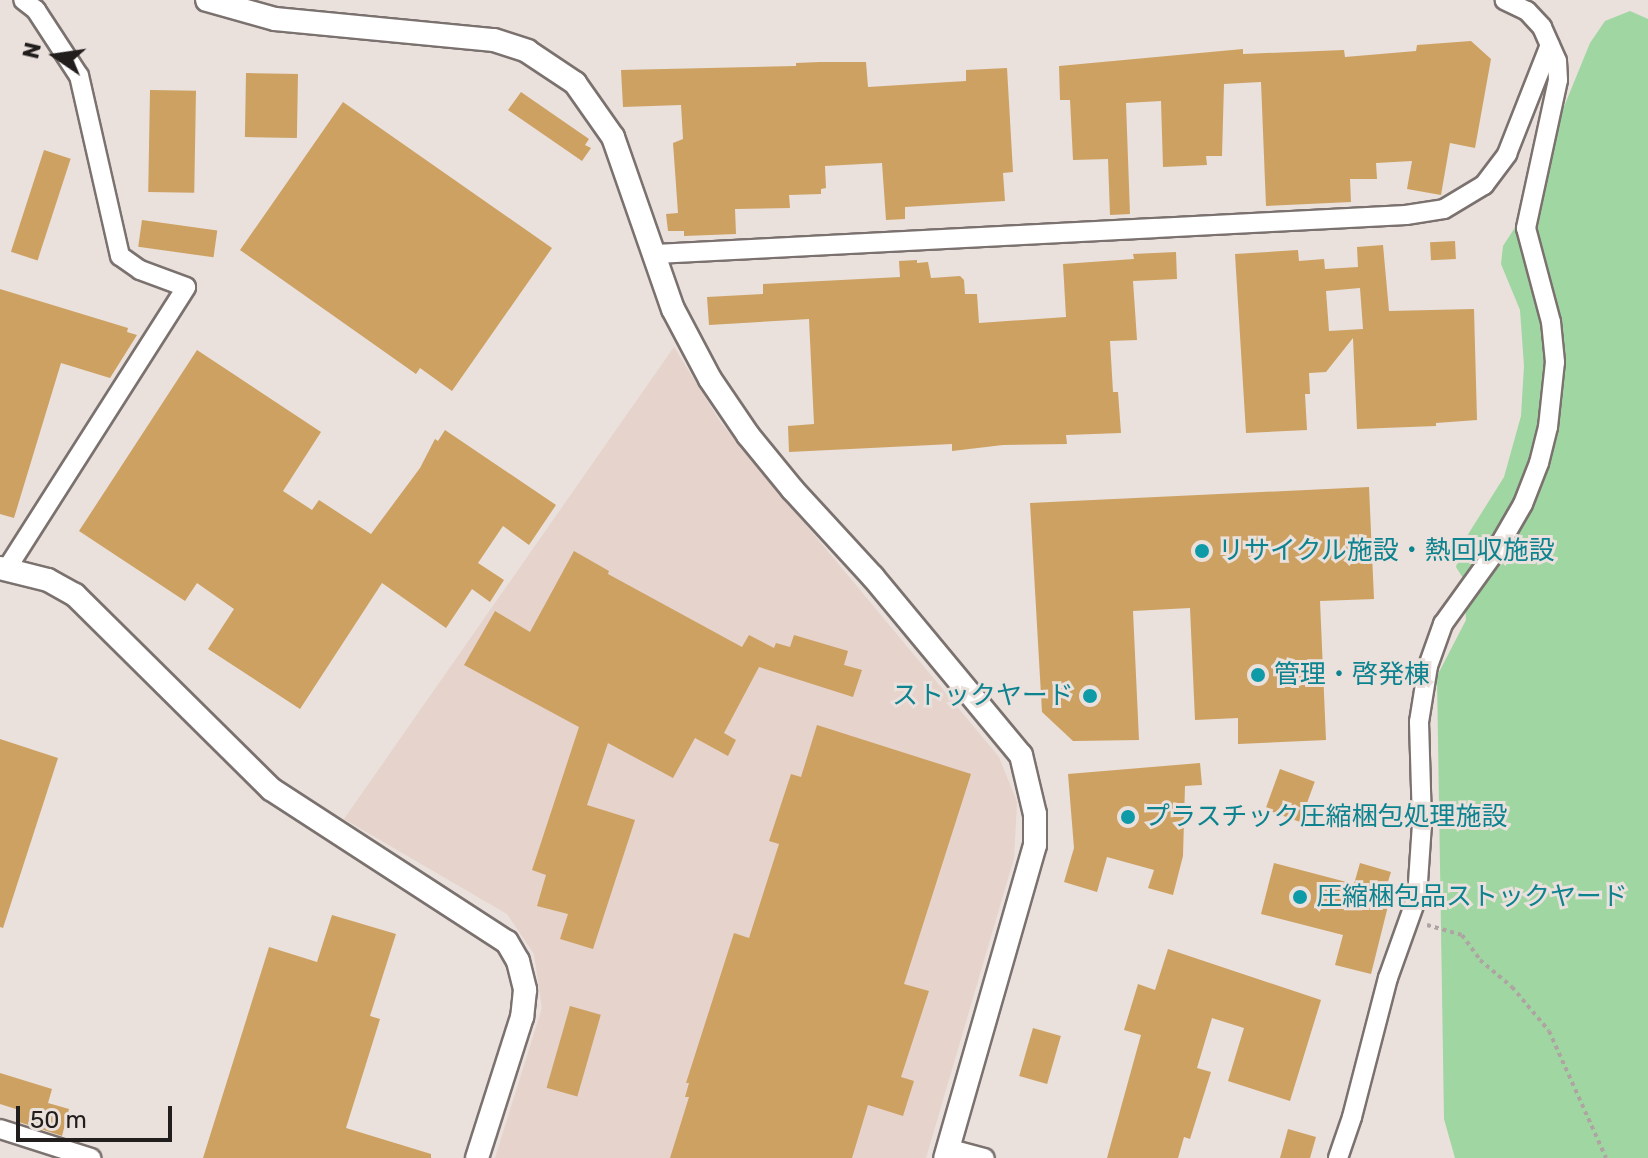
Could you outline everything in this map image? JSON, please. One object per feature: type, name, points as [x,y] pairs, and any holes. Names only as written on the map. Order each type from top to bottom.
[{"type":"street","points":[[23,0],[36,10],[79,76],[120,256],[140,270],[186,287],[3,569],[48,580],[75,595],[271,789],[507,942],[518,961],[525,990],[522,1017],[477,1158]]},
{"type":"street","points":[[207,0],[275,19],[494,40],[527,51],[575,83],[596,109],[613,137],[673,309],[710,379],[748,435],[961,679],[1021,755],[1035,814],[1035,845],[946,1153],[985,1158]]},
{"type":"street","points":[[1338,1158],[1352,1117],[1388,978],[1417,897],[1422,823],[1419,722],[1428,666],[1443,624],[1497,549],[1523,504],[1539,463],[1548,427],[1555,362],[1551,322],[1526,228],[1558,80],[1557,61],[1542,27],[1527,11],[1504,0]]},
{"type":"street","points":[[656,254],[1406,215],[1444,209],[1484,185],[1507,154],[1550,45]]},
{"type":"street","points":[[0,1129],[91,1158]]},
{"type":"path","points":[[1409,919],[1462,935],[1480,960],[1512,987],[1549,1031],[1606,1158]]},
{"type":"shaded area","points":[[674,347],[721,423],[999,757],[1017,802],[1014,858],[926,1158],[495,1158],[542,1008],[534,954],[507,914],[344,819]]},
{"type":"green space","points":[[1630,11],[1648,19],[1648,1158],[1455,1158],[1444,1119],[1437,676],[1466,620],[1463,578],[1456,567],[1462,544],[1504,477],[1521,416],[1524,366],[1520,310],[1501,264],[1503,246],[1514,229],[1590,43],[1605,21]]},
{"type":"building","points":[[1471,41],[1491,59],[1475,148],[1450,143],[1441,195],[1407,189],[1412,161],[1376,163],[1377,179],[1350,179],[1351,202],[1266,206],[1261,82],[1224,84],[1222,156],[1206,156],[1207,165],[1163,167],[1161,101],[1126,103],[1130,214],[1110,215],[1108,159],[1073,160],[1070,100],[1060,100],[1059,66],[1243,49],[1243,54],[1344,50],[1345,57],[1416,51],[1417,45]]},
{"type":"building","points":[[866,62],[868,87],[966,81],[966,70],[1007,68],[1013,172],[1003,173],[1005,201],[905,207],[905,219],[886,220],[882,163],[825,166],[826,188],[821,189],[821,194],[789,195],[790,208],[735,209],[736,234],[684,236],[684,231],[668,231],[666,214],[678,213],[673,143],[683,139],[681,105],[623,107],[621,70],[796,66],[796,63]]},
{"type":"building","points":[[246,73],[298,74],[297,138],[245,137]]},
{"type":"building","points":[[150,90],[196,91],[194,193],[148,192]]},
{"type":"building","points":[[521,92],[589,139],[585,145],[591,148],[582,161],[508,110]]},
{"type":"building","points":[[343,102],[552,248],[452,391],[420,368],[416,374],[240,250]]},
{"type":"building","points":[[44,150],[71,159],[38,260],[11,252]]},
{"type":"building","points":[[142,220],[217,231],[214,257],[138,247]]},
{"type":"building","points":[[1455,241],[1456,259],[1431,260],[1430,242]]},
{"type":"building","points":[[1383,245],[1389,311],[1474,309],[1477,420],[1436,423],[1436,426],[1357,429],[1353,338],[1326,372],[1309,373],[1310,394],[1305,394],[1307,430],[1246,433],[1235,254],[1298,250],[1299,261],[1324,259],[1325,269],[1358,267],[1357,247]],"holes":[[[1360,288],[1363,329],[1329,331],[1326,291]]]},
{"type":"building","points":[[1176,252],[1177,279],[1133,281],[1137,340],[1110,341],[1113,392],[1118,392],[1121,433],[1066,435],[1067,444],[1003,445],[952,451],[952,444],[789,452],[788,426],[814,424],[809,319],[709,325],[707,297],[763,294],[763,284],[900,277],[899,261],[917,260],[917,263],[928,262],[931,278],[960,276],[964,280],[965,294],[977,294],[979,323],[1066,317],[1063,264],[1134,259],[1133,254]]},
{"type":"building","points":[[0,289],[128,328],[127,332],[137,335],[110,378],[61,363],[14,518],[0,514]]},
{"type":"building","points":[[197,350],[321,432],[283,491],[312,510],[319,500],[371,534],[420,468],[435,439],[438,441],[445,430],[556,505],[529,545],[503,526],[478,563],[504,580],[490,602],[472,589],[446,628],[382,583],[300,709],[208,649],[234,609],[197,583],[185,601],[79,531]]},
{"type":"building","name":"リサイクル施設・熱回収施設","points":[[1369,487],[1374,599],[1320,601],[1326,740],[1238,744],[1238,718],[1195,720],[1190,608],[1133,611],[1139,740],[1073,741],[1042,712],[1030,503]]},
{"type":"building","points":[[574,551],[609,571],[608,574],[742,647],[749,635],[774,648],[776,643],[790,647],[794,635],[848,651],[844,665],[862,670],[853,697],[759,667],[724,733],[736,740],[728,756],[695,738],[673,778],[608,743],[587,805],[635,820],[593,949],[560,939],[568,914],[537,906],[546,875],[532,870],[579,727],[464,665],[495,611],[530,632]]},
{"type":"building","points":[[817,725],[971,774],[904,984],[929,991],[901,1077],[914,1081],[903,1116],[868,1105],[852,1158],[670,1158],[689,1097],[685,1097],[689,1083],[686,1083],[734,933],[749,938],[779,844],[769,841],[791,774],[801,777]]},
{"type":"building","points":[[0,739],[58,758],[3,928],[0,927]]},
{"type":"building","name":"プラスチック圧縮梱包処理施設","points":[[1200,763],[1202,785],[1185,786],[1183,856],[1173,895],[1148,888],[1154,870],[1107,857],[1097,892],[1064,882],[1074,848],[1068,774]]},
{"type":"building","points":[[1280,769],[1315,782],[1300,822],[1265,809]]},
{"type":"building","points":[[1274,863],[1354,884],[1360,863],[1391,872],[1386,888],[1392,890],[1371,974],[1335,965],[1343,935],[1261,914]]},
{"type":"building","points":[[332,915],[396,934],[370,1016],[380,1019],[346,1128],[431,1154],[431,1158],[203,1158],[269,947],[317,962]]},
{"type":"building","points":[[1168,949],[1321,1000],[1290,1101],[1228,1081],[1244,1028],[1212,1018],[1197,1068],[1211,1072],[1190,1139],[1184,1137],[1178,1158],[1107,1158],[1141,1035],[1124,1030],[1138,984],[1155,990]]},
{"type":"building","points":[[570,1006],[601,1015],[577,1097],[547,1088]]},
{"type":"building","points":[[1033,1028],[1061,1036],[1047,1084],[1019,1076]]},
{"type":"building","points":[[0,1073],[52,1089],[48,1103],[69,1109],[62,1136],[16,1121],[19,1110],[0,1104]]},
{"type":"building","points":[[1288,1129],[1316,1137],[1310,1158],[1280,1158]]},
{"type":"place","name":"リサイクル施設・熱回収施設","points":[[1202,551]]},
{"type":"place","name":"管理・啓発棟","points":[[1258,675]]},
{"type":"place","name":"ストックヤード","points":[[1090,696]]},
{"type":"place","name":"プラスチック圧縮梱包処理施設","points":[[1128,817]]},
{"type":"place","name":"圧縮梱包品ストックヤード","points":[[1300,897]]}]
